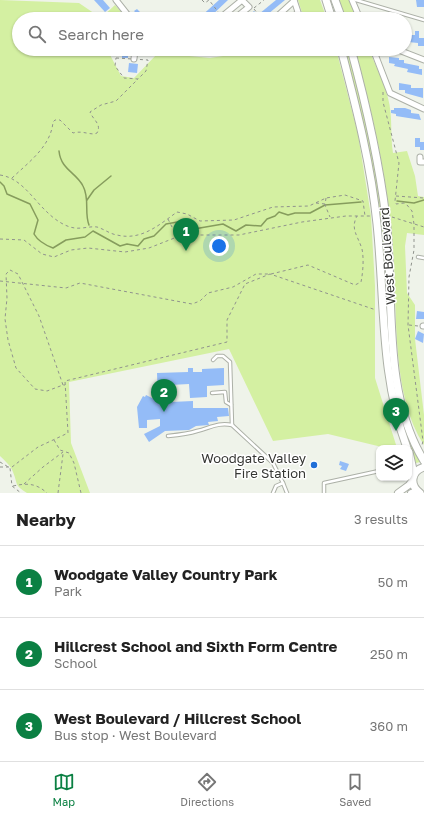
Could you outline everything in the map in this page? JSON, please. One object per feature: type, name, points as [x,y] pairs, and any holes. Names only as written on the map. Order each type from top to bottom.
[{"type":"main road","points":[[326,0],[330,12]]},
{"type":"main road","points":[[335,0],[339,12]]},
{"type":"main road","name":"West Boulevard","points":[[343,56],[362,130],[370,174],[378,235],[387,366],[394,409],[407,445]]},
{"type":"main road","name":"West Boulevard","points":[[353,56],[370,130],[386,218],[393,341],[398,382],[410,432],[417,449],[424,460]]},
{"type":"main road","points":[[416,492],[412,476],[424,467]]},
{"type":"street","points":[[116,0],[123,10]]},
{"type":"street","points":[[228,12],[242,0],[251,8],[245,12]]},
{"type":"street","points":[[352,0],[357,12]]},
{"type":"street","points":[[282,12],[294,1],[298,12]]},
{"type":"street","points":[[412,55],[424,60]]},
{"type":"street","points":[[374,56],[385,91],[424,109]]},
{"type":"street","points":[[398,493],[409,485],[410,481]]},
{"type":"lane","points":[[356,0],[397,12]]},
{"type":"lane","points":[[412,16],[424,20]]},
{"type":"lane","points":[[418,257],[424,258]]},
{"type":"lane","points":[[213,360],[217,356],[223,356],[230,362],[232,425]]},
{"type":"lane","points":[[212,393],[225,392],[226,402],[232,406]]},
{"type":"lane","points":[[168,436],[197,432],[214,425],[224,423],[232,425],[273,463],[287,493]]},
{"type":"lane","points":[[324,493],[324,483],[328,481],[376,472]]},
{"type":"lane","points":[[272,493],[276,486],[283,483]]},
{"type":"path","points":[[202,0],[204,3],[209,0],[217,12]]},
{"type":"path","points":[[255,12],[251,8],[264,0]]},
{"type":"path","points":[[11,178],[47,142],[55,120],[60,120],[73,133],[81,131],[94,135],[97,133],[99,129],[98,124],[90,112],[101,104],[116,101],[138,79],[146,71],[148,60],[116,58],[115,66],[124,78],[138,79]]},
{"type":"path","points":[[385,91],[383,102],[400,163],[396,204],[404,203],[412,211],[414,224],[414,250],[409,277],[408,325],[423,441],[421,446],[417,449]]},
{"type":"path","points":[[0,175],[11,178],[24,188],[48,213],[63,225],[75,228],[96,227],[117,235],[134,237],[150,231],[177,212],[187,214],[200,221],[234,220],[273,208],[309,206],[326,198],[345,195],[363,200],[365,216]]},
{"type":"path","points":[[396,196],[424,198]]},
{"type":"path","points":[[326,198],[325,204],[330,218]]},
{"type":"path","points":[[314,203],[325,204]]},
{"type":"path","points":[[63,385],[39,316],[18,274],[10,270],[6,274],[7,298],[5,318],[8,340],[16,368],[35,389],[47,391],[63,385],[65,384],[65,381],[227,342],[227,320],[245,284],[270,274],[308,265],[355,285],[361,282],[363,274],[362,250],[355,235],[353,223],[357,216]]},
{"type":"path","points":[[0,239],[24,240],[42,254],[54,257],[71,250],[88,248],[125,252],[149,248],[177,237],[204,233],[239,235],[302,222],[330,218],[357,216],[373,217]]},
{"type":"path","points":[[394,217],[424,227]]},
{"type":"path","points":[[168,218],[177,237]]},
{"type":"path","points":[[0,281],[66,288],[80,283],[192,304],[200,301],[208,293],[233,287],[256,274],[270,274],[372,310],[381,311]]},
{"type":"path","points":[[408,325],[424,326]]},
{"type":"path","points":[[0,467],[12,467],[38,447],[68,433],[65,384]]},
{"type":"path","points":[[54,440],[60,450],[69,453],[74,463],[81,493]]},
{"type":"path","points":[[24,484],[43,466],[63,452]]},
{"type":"path","points":[[58,493],[63,452]]},
{"type":"path","points":[[0,462],[8,467],[12,486],[21,493]]},
{"type":"path","points":[[12,486],[24,484],[39,486],[47,493]]},
{"type":"green space","points":[[0,0],[79,3],[92,12],[12,12],[12,56],[111,56],[121,76],[134,78],[155,56],[189,56],[210,58],[223,56],[338,56],[358,134],[371,216],[375,286],[375,378],[396,445],[376,446],[328,434],[273,441],[229,349],[69,382],[71,443],[90,493],[27,493],[18,486],[13,472],[0,456]]},
{"type":"green space","points":[[298,0],[320,0],[324,12],[302,12]]},
{"type":"green space","points":[[338,0],[349,0],[354,12],[344,12]]},
{"type":"green space","points":[[115,5],[121,12],[107,12]]},
{"type":"green space","points":[[346,56],[350,56],[368,132],[382,216],[378,217],[366,136]]},
{"type":"green space","points":[[357,56],[372,56],[388,98],[393,153],[407,151],[415,176],[418,196],[424,197],[424,235],[407,233],[405,246],[407,293],[415,305],[415,339],[424,415],[424,445],[413,424],[406,401],[401,376],[396,323],[391,224],[384,173]]},
{"type":"green space","points":[[380,225],[383,225],[392,355],[414,448],[420,462],[416,463],[412,451],[412,445],[410,445],[399,412],[388,357]]},
{"type":"building","points":[[94,0],[103,0],[110,8],[105,12]]},
{"type":"building","points":[[219,0],[228,0],[215,12],[206,12]]},
{"type":"building","points":[[276,0],[285,0],[270,12],[261,12]]},
{"type":"building","points":[[416,0],[424,0],[424,7],[417,7]]},
{"type":"building","points":[[415,31],[419,31],[419,38],[424,38],[424,46],[418,46],[418,43],[412,42],[412,35],[415,35]]},
{"type":"building","points":[[122,56],[128,56],[128,58],[122,58]]},
{"type":"building","points":[[389,57],[399,58],[399,60],[404,60],[404,63],[419,66],[419,69],[422,69],[422,75],[407,72],[408,69],[394,66],[395,64],[389,63]]},
{"type":"building","points":[[129,63],[138,64],[137,73],[128,72]]},
{"type":"building","points":[[399,83],[411,85],[411,88],[423,88],[423,98],[405,93],[405,90],[399,90]]},
{"type":"building","points":[[394,108],[405,108],[411,110],[411,113],[419,114],[421,120],[396,116],[396,114],[391,113],[391,110],[394,110]]},
{"type":"building","points":[[415,138],[420,138],[420,142],[424,142],[424,150],[420,150],[420,147],[415,147]]},
{"type":"building","points":[[417,311],[424,312],[424,319],[416,319]]},
{"type":"building","points":[[418,331],[424,334],[423,343],[415,339]]},
{"type":"building","points":[[188,368],[193,368],[193,372],[202,372],[202,369],[224,368],[224,385],[207,386],[207,397],[190,398],[189,384],[170,385],[171,402],[193,401],[193,408],[228,408],[229,416],[217,417],[218,421],[208,422],[209,425],[196,426],[189,430],[165,431],[149,442],[144,434],[160,426],[160,419],[147,420],[147,428],[139,428],[137,407],[143,396],[145,397],[146,395],[158,401],[157,373],[188,372]]},
{"type":"building","points":[[340,461],[349,464],[346,471],[340,469],[342,466],[339,465]]},
{"type":"waterway","points":[[59,151],[63,163],[77,177],[83,186],[87,201],[89,225]]},
{"type":"waterway","points":[[87,200],[94,190],[111,176]]},
{"type":"waterway","points":[[0,182],[4,186],[7,194],[30,204],[38,220],[34,234],[47,246],[53,248],[66,240],[85,237],[93,231],[120,246],[127,244],[138,246],[144,239],[154,236],[166,224],[183,221],[194,229],[223,224],[236,231],[246,225],[261,226],[267,219],[275,216],[279,212],[288,215],[295,213],[310,213],[325,205],[361,202]]},
{"type":"waterway","points":[[397,201],[414,203],[424,200]]},
{"type":"place","name":"Woodgate Valley Country Park","points":[[186,251]]},
{"type":"place","name":"Hillcrest School and Sixth Form Centre","points":[[164,412]]},
{"type":"place","name":"West Boulevard / Hillcrest School","points":[[396,431]]},
{"type":"place","name":"Woodgate Valley Fire Station","points":[[314,465]]}]
